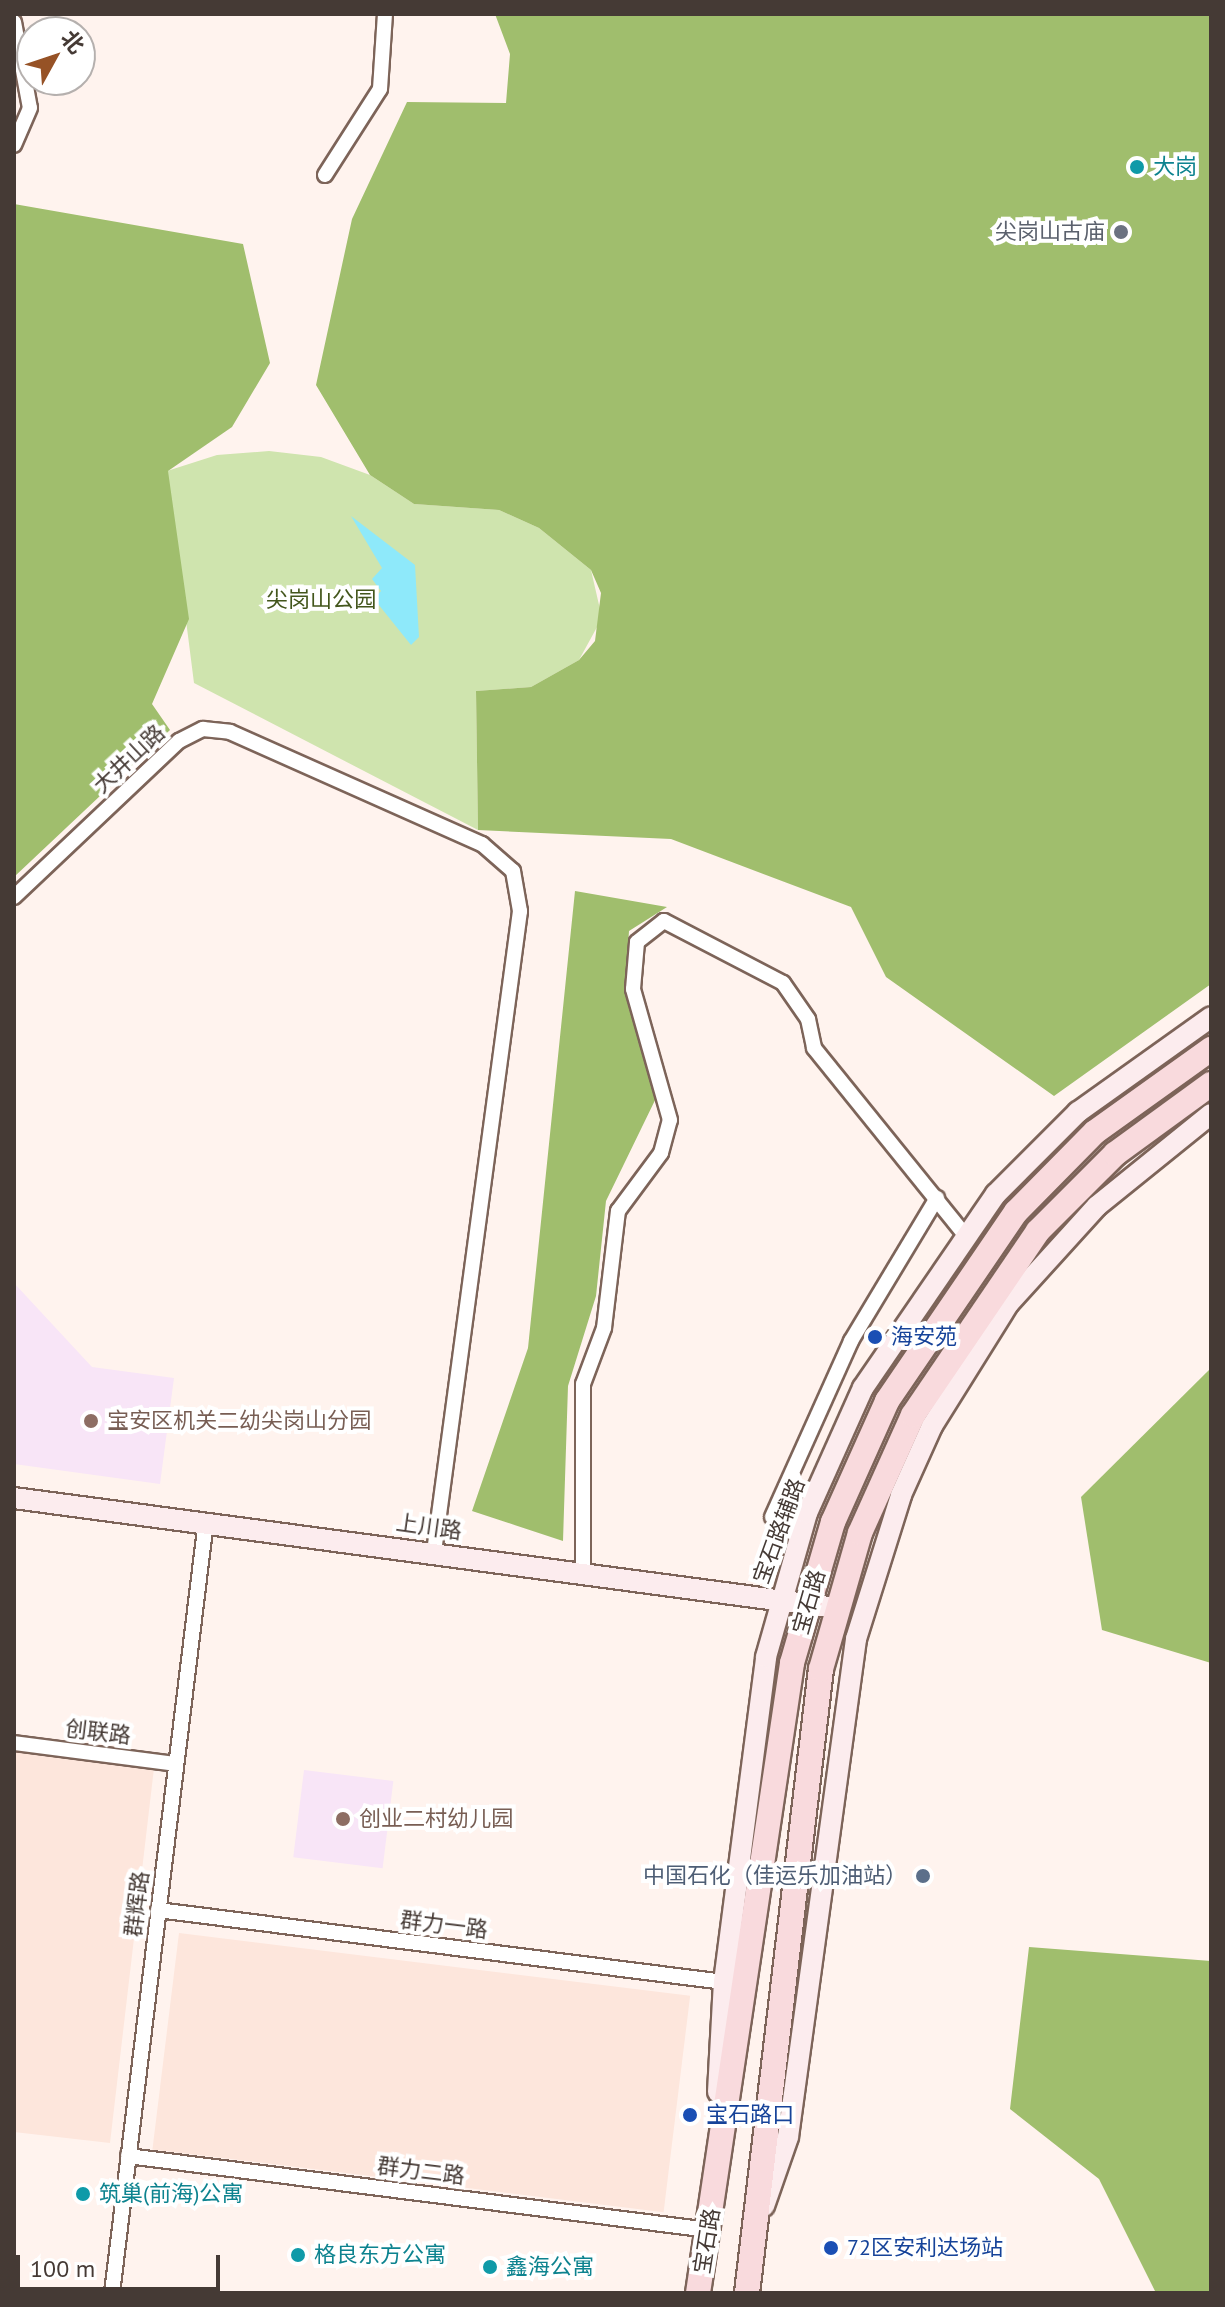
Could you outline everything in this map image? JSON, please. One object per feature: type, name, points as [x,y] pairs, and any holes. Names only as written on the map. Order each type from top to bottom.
[{"type":"main road","name":"宝石路辅路","points":[[710,2220],[724,1982],[780,1599],[807,1513],[863,1388],[965,1235],[1078,1112],[1211,1017]]},
{"type":"main road","name":"宝石路","points":[[698,2293],[807,1603],[833,1522],[887,1401],[948,1303],[1016,1212],[1095,1132],[1211,1049]]},
{"type":"main road","name":"宝石路","points":[[750,2287],[821,1669],[836,1608],[913,1415],[972,1320],[1038,1231],[1115,1154],[1211,1084]]},
{"type":"main road","points":[[757,2225],[788,2137],[856,1639],[901,1495],[932,1426],[1009,1303],[1097,1206],[1211,1114]]},
{"type":"main road","name":"上川路","points":[[14,1498],[206,1521],[836,1608]]},
{"type":"street","points":[[325,175],[380,89],[385,14]]},
{"type":"street","points":[[14,22],[30,108],[14,145]]},
{"type":"street","name":"大井山路","points":[[14,897],[190,733],[230,732],[494,851],[513,871],[521,897],[434,1552]]},
{"type":"street","points":[[583,1572],[583,1384],[604,1328],[618,1211],[661,1153],[670,1120],[633,989],[637,942],[664,921],[783,983],[808,1019],[814,1048],[965,1235]]},
{"type":"street","points":[[772,1517],[851,1341],[937,1198]]},
{"type":"street","name":"群辉路","points":[[112,2293],[206,1521]]},
{"type":"street","name":"创联路","points":[[14,1743],[176,1764]]},
{"type":"street","name":"群力一路","points":[[158,1910],[724,1982]]},
{"type":"street","name":"群力二路","points":[[128,2156],[710,2220]]},
{"type":"shaded area","name":"宝安区机关二幼尖岗山分园","points":[[14,1283],[92,1367],[174,1378],[160,1484],[14,1464]]},
{"type":"shaded area","points":[[14,1751],[154,1768],[110,2143],[14,2132]]},
{"type":"shaded area","name":"创业二村幼儿园","points":[[304,1770],[393,1781],[383,1868],[293,1857]]},
{"type":"shaded area","points":[[179,1933],[690,1996],[664,2212],[152,2149]]},
{"type":"green space","points":[[495,14],[1211,14],[1211,984],[1054,1096],[886,977],[851,907],[671,839],[478,830],[476,691],[531,687],[579,660],[595,641],[601,593],[591,570],[539,528],[499,510],[414,504],[370,475],[316,385],[352,219],[407,102],[506,103],[510,54]]},
{"type":"green space","points":[[14,204],[243,244],[270,363],[232,427],[168,471],[189,619],[152,704],[170,730],[14,877]]},
{"type":"green space","name":"尖岗山公园","points":[[269,451],[321,457],[370,475],[414,504],[499,510],[539,528],[591,570],[602,618],[579,660],[531,687],[476,691],[478,830],[194,683],[167,471],[217,455]]},
{"type":"green space","points":[[575,891],[667,907],[629,931],[625,991],[659,1092],[606,1201],[596,1296],[568,1386],[563,1541],[472,1511],[528,1348]]},
{"type":"green space","points":[[1211,1368],[1211,1663],[1102,1630],[1081,1497]]},
{"type":"green space","points":[[1029,1947],[1211,1961],[1211,2293],[1156,2293],[1099,2179],[1010,2109]]},
{"type":"water","points":[[351,516],[415,565],[419,637],[411,645],[374,599],[381,591],[372,579],[382,568]]},
{"type":"place","name":"大岗","points":[[1137,167]]},
{"type":"place","name":"尖岗山古庙","points":[[1121,232]]},
{"type":"place","name":"海安苑","points":[[875,1337]]},
{"type":"place","name":"宝安区机关二幼尖岗山分园","points":[[91,1421]]},
{"type":"place","name":"创业二村幼儿园","points":[[343,1819]]},
{"type":"place","name":"中国石化（佳运乐加油站）","points":[[923,1876]]},
{"type":"place","name":"宝石路口","points":[[690,2115]]},
{"type":"place","name":"筑巢(前海)公寓","points":[[83,2194]]},
{"type":"place","name":"72区安利达场站","points":[[831,2248]]},
{"type":"place","name":"格良东方公寓","points":[[298,2255]]},
{"type":"place","name":"鑫海公寓","points":[[490,2267]]}]
